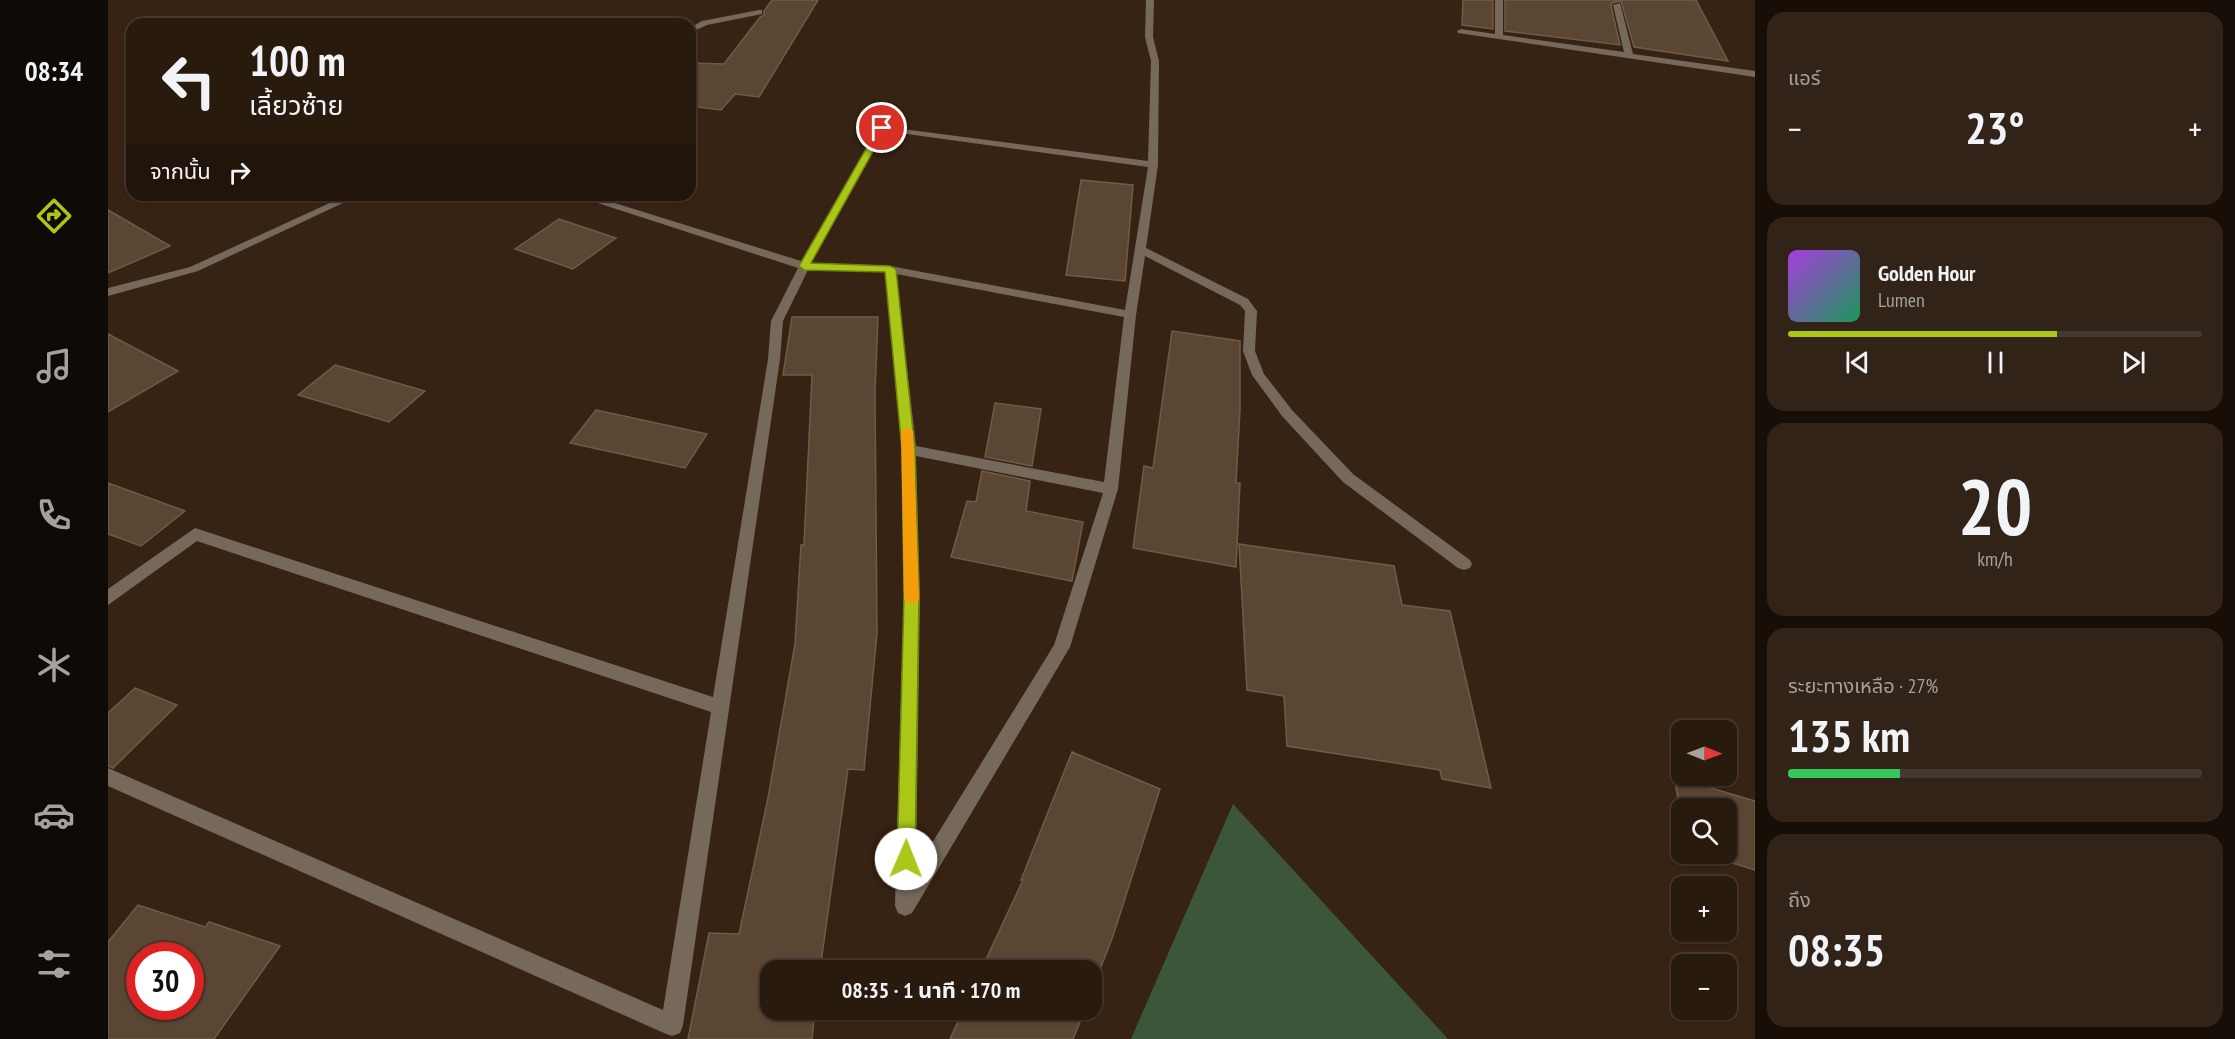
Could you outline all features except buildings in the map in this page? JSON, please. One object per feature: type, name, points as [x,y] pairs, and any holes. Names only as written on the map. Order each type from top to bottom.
[{"type":"street","points":[[890,269],[909,450],[912,596],[905,906],[1062,647],[1111,489],[1130,315],[1153,165],[1155,61],[1149,37],[1150,0]]},
{"type":"street","points":[[1498,0],[1499,37]]},
{"type":"street","points":[[1617,5],[1629,55]]},
{"type":"street","points":[[696,28],[705,23],[759,12]]},
{"type":"street","points":[[1461,32],[1755,74]]},
{"type":"street","points":[[108,777],[672,1025],[774,359],[777,321],[804,266],[882,128],[1153,165]]},
{"type":"street","points":[[108,292],[194,269],[342,201]]},
{"type":"street","points":[[597,201],[804,266],[890,269],[1130,315]]},
{"type":"street","points":[[1140,249],[1244,302],[1251,311],[1250,351],[1258,375],[1287,413],[1348,478],[1464,564]]},
{"type":"street","points":[[909,450],[1111,489]]},
{"type":"street","points":[[108,598],[195,534],[720,707]]},
{"type":"green space","points":[[1233,804],[1448,1039],[1131,1039]]},
{"type":"slow traffic","points":[[907,431],[911,599]]},
{"type":"route","points":[[882,128],[804,266],[890,269],[909,450],[912,596],[906,859]]}]
